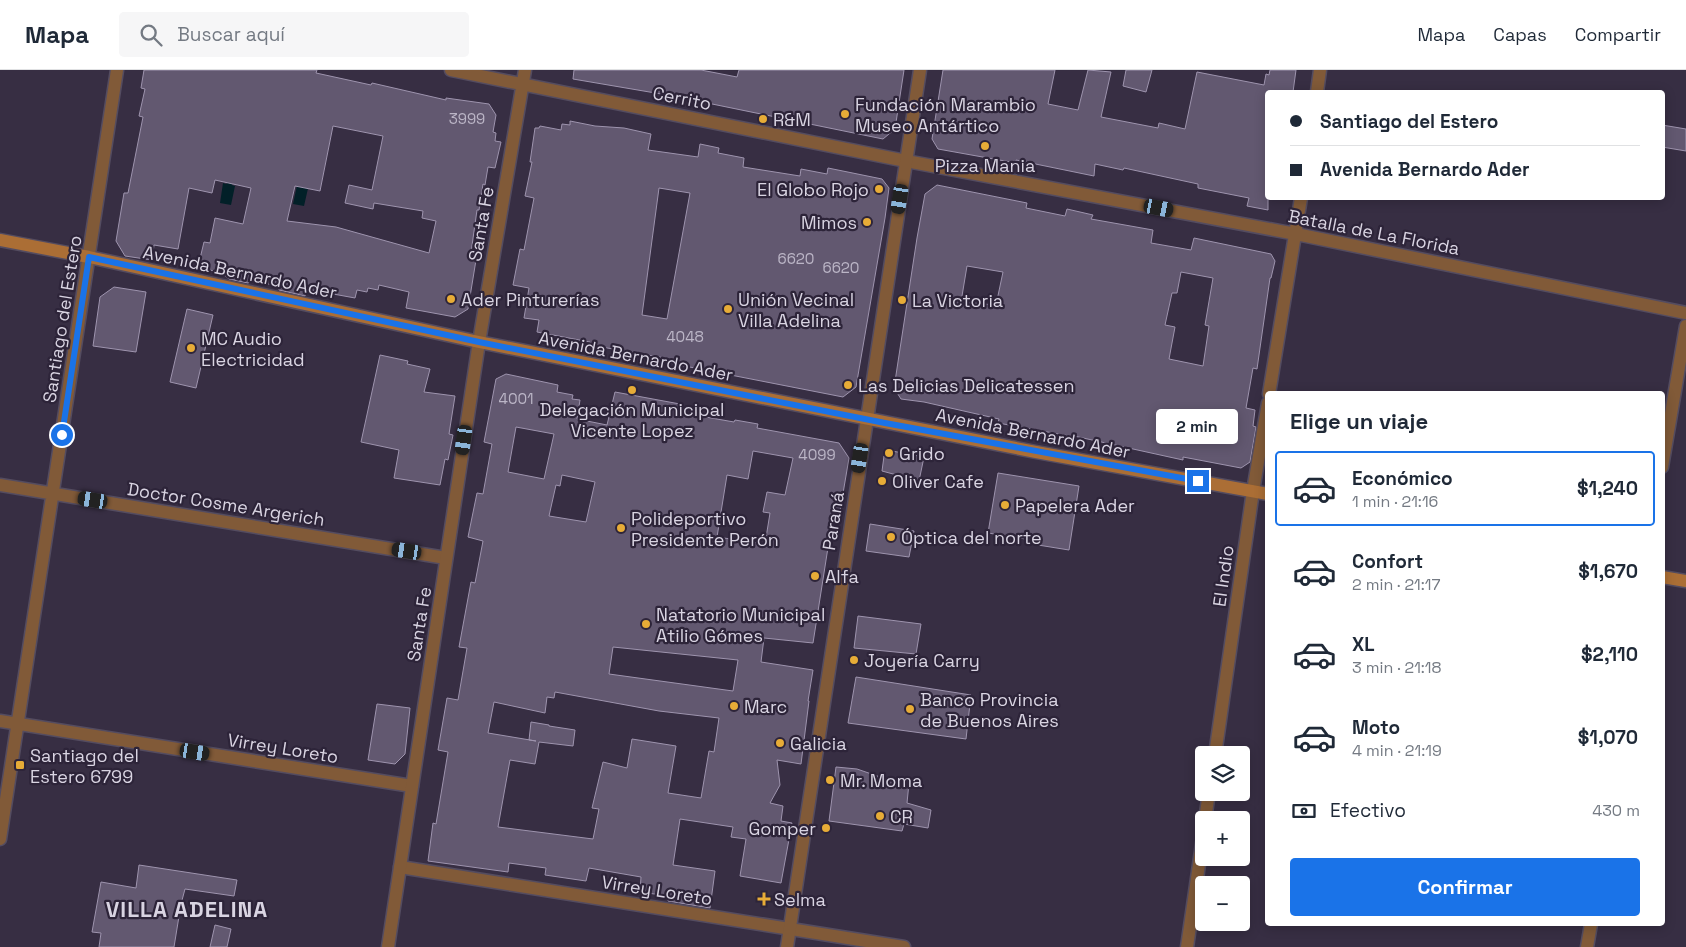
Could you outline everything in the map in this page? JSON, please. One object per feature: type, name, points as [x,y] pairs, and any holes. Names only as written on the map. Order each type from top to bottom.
[{"type":"main road","name":"Avenida Bernardo Ader","points":[[0,240],[89,257],[479,342],[866,419],[1265,493]]},
{"type":"main road","points":[[1665,578],[1686,581]]},
{"type":"street","name":"Santiago del Estero","points":[[0,839],[117,70]]},
{"type":"street","name":"Cerrito","points":[[451,70],[906,161]]},
{"type":"street","name":"Santa Fe","points":[[388,947],[479,342],[525,70]]},
{"type":"street","name":"Paraná","points":[[786,947],[920,70]]},
{"type":"street","points":[[1317,90],[1320,70]]},
{"type":"street","name":"Batalla de La Florida","points":[[906,161],[1296,234],[1686,313]]},
{"type":"street","points":[[1270,391],[1301,200]]},
{"type":"street","points":[[1665,449],[1686,326]]},
{"type":"street","name":"El Indio","points":[[1216,746],[1265,421]]},
{"type":"street","name":"Doctor Cosme Argerich","points":[[0,486],[446,558]]},
{"type":"street","name":"Virrey Loreto","points":[[0,721],[412,786]]},
{"type":"street","name":"Virrey Loreto","points":[[400,866],[904,947]]},
{"type":"street","points":[[1187,947],[1199,866]]},
{"type":"street","points":[[1587,947],[1591,926]]},
{"type":"water","points":[[231,181],[232,185],[235,186],[231,205],[220,203],[223,183],[226,184]]},
{"type":"water","points":[[298,181],[309,184],[304,206],[293,204]]},
{"type":"building","points":[[144,70],[317,70],[316,73],[371,85],[372,83],[446,100],[446,98],[489,104],[496,115],[493,132],[496,133],[495,141],[501,142],[495,168],[488,167],[479,210],[477,210],[470,260],[476,260],[468,309],[455,317],[406,308],[409,292],[379,285],[378,290],[368,288],[367,292],[357,290],[355,298],[306,289],[305,296],[279,290],[279,286],[229,279],[222,273],[198,267],[204,242],[210,243],[215,218],[243,224],[251,188],[215,180],[212,193],[189,188],[178,249],[154,245],[152,260],[125,256],[116,241],[124,193],[128,193],[143,117],[139,116],[145,89],[141,88]],"holes":[[[333,126],[383,136],[372,190],[349,185],[345,203],[373,209],[374,203],[423,211],[422,218],[436,221],[429,253],[336,227],[287,221],[295,186],[320,191]]]},
{"type":"building","points":[[574,70],[701,70],[737,77],[739,70],[904,70],[895,129],[883,139],[673,96],[573,79]]},
{"type":"building","points":[[943,70],[1055,70],[1048,104],[1078,110],[1088,70],[1111,72],[1101,117],[1158,128],[1159,123],[1185,129],[1197,72],[1264,85],[1266,74],[1269,75],[1270,70],[1296,70],[1293,90],[1265,90],[1265,200],[1268,200],[1268,210],[1247,206],[1249,198],[1198,188],[1198,184],[1124,168],[1123,170],[1095,164],[1094,176],[1016,160],[1016,163],[938,149],[932,139]]},
{"type":"building","points":[[1126,70],[1152,70],[1146,92],[1123,86]]},
{"type":"building","points":[[570,121],[595,126],[624,128],[651,134],[648,150],[698,157],[700,144],[719,148],[718,153],[744,158],[743,167],[800,176],[801,169],[827,174],[828,168],[882,179],[889,188],[856,387],[843,397],[664,362],[665,358],[590,345],[590,342],[537,332],[539,320],[524,318],[529,288],[513,285],[520,249],[524,250],[534,198],[525,196],[532,162],[530,162],[535,128],[540,126],[561,130],[562,124],[570,125]],"holes":[[[659,188],[690,193],[667,319],[642,315]]]},
{"type":"building","points":[[1665,126],[1686,129],[1686,151],[1665,148]]},
{"type":"building","points":[[937,185],[1027,203],[1026,208],[1065,216],[1067,209],[1093,215],[1091,219],[1153,230],[1151,243],[1191,250],[1194,238],[1271,254],[1275,261],[1270,278],[1257,369],[1253,368],[1246,408],[1255,410],[1253,426],[1256,427],[1250,462],[1241,468],[1183,457],[1183,460],[1074,436],[998,423],[999,419],[924,402],[901,399],[894,388],[925,194]],"holes":[[[967,266],[1003,272],[996,305],[961,302]],[[1181,272],[1213,278],[1205,325],[1209,326],[1203,366],[1169,359],[1175,327],[1165,325],[1172,293],[1177,293]]]},
{"type":"building","points":[[114,287],[146,292],[136,352],[93,346],[100,297]]},
{"type":"building","name":"MC Audio Electricidad","points":[[187,309],[213,315],[196,388],[170,382]]},
{"type":"building","points":[[380,355],[408,361],[407,364],[430,369],[424,392],[455,396],[449,434],[453,435],[448,460],[445,459],[440,485],[394,478],[399,450],[361,442]]},
{"type":"building","points":[[506,374],[558,385],[557,392],[573,395],[572,399],[580,400],[577,419],[607,425],[615,392],[680,404],[677,412],[734,422],[735,420],[758,424],[757,428],[839,443],[849,458],[838,523],[832,522],[813,643],[764,638],[761,662],[813,670],[801,764],[777,760],[780,785],[770,803],[783,806],[781,821],[792,823],[781,883],[740,876],[746,839],[731,837],[733,827],[680,819],[673,865],[715,871],[710,908],[668,901],[669,896],[640,892],[641,877],[589,868],[586,881],[545,875],[546,868],[509,863],[508,872],[428,861],[433,823],[436,824],[448,752],[438,750],[447,698],[458,700],[467,648],[459,647],[471,582],[475,583],[483,541],[468,537],[477,493],[483,494],[492,444],[484,442],[496,379]],"holes":[[[516,427],[554,434],[544,479],[508,472]],[[753,451],[793,458],[785,495],[767,492],[763,512],[770,513],[765,544],[717,537],[727,475],[748,479]],[[562,475],[595,482],[586,522],[549,516],[556,485],[560,486]],[[613,647],[738,660],[733,691],[609,674]],[[555,692],[659,711],[719,718],[714,752],[709,751],[701,798],[668,793],[676,746],[632,739],[627,768],[603,762],[592,808],[599,809],[593,839],[498,827],[510,760],[535,764],[539,742],[573,746],[575,730],[531,722],[529,740],[488,733],[494,702],[545,713],[547,697],[554,698]]]},
{"type":"building","points":[[892,451],[924,457],[919,481],[882,471],[884,456]]},
{"type":"building","points":[[998,473],[1079,486],[1069,550],[1038,545],[1038,541],[988,533]]},
{"type":"building","name":"Óptica del norte","points":[[870,524],[914,531],[909,557],[866,551]]},
{"type":"building","points":[[858,616],[921,624],[916,654],[854,648]]},
{"type":"building","name":"Banco Provincia de Buenos Aires","points":[[856,677],[971,695],[966,739],[848,723]]},
{"type":"building","points":[[377,704],[410,708],[405,754],[395,764],[368,760]]},
{"type":"building","name":"CR","points":[[836,767],[857,769],[886,779],[909,783],[907,803],[931,810],[928,828],[904,824],[902,831],[829,821]]},
{"type":"building","points":[[139,865],[237,880],[234,896],[185,889],[174,947],[99,947],[101,933],[92,932],[101,882],[136,888]]},
{"type":"building","points":[[215,925],[231,929],[227,947],[210,947]]},
{"type":"place","name":"Fundación Marambio Museo Antártico","points":[[845,114]]},
{"type":"place","name":"R&M","points":[[763,119]]},
{"type":"place","name":"Pizza Mania","points":[[985,146]]},
{"type":"place","name":"El Globo Rojo","points":[[879,189]]},
{"type":"place","name":"Mimos","points":[[867,222]]},
{"type":"place","name":"Ader Pinturerías","points":[[451,299]]},
{"type":"place","name":"La Victoria","points":[[902,300]]},
{"type":"place","name":"Unión Vecinal Villa Adelina","points":[[728,309]]},
{"type":"place","name":"MC Audio Electricidad","points":[[191,348]]},
{"type":"place","name":"Las Delicias Delicatessen","points":[[848,385]]},
{"type":"place","name":"Delegación Municipal Vicente Lopez","points":[[632,390]]},
{"type":"place","name":"Grido","points":[[889,453]]},
{"type":"place","name":"Oliver Cafe","points":[[882,481]]},
{"type":"place","name":"Papelera Ader","points":[[1005,505]]},
{"type":"place","name":"Polideportivo Presidente Perón","points":[[621,528]]},
{"type":"place","name":"Óptica del norte","points":[[891,537]]},
{"type":"place","name":"Alfa","points":[[815,576]]},
{"type":"place","name":"Natatorio Municipal Atilio Gómes","points":[[646,624]]},
{"type":"place","name":"Joyería Carry","points":[[854,660]]},
{"type":"place","name":"Marc","points":[[734,706]]},
{"type":"place","name":"Banco Provincia de Buenos Aires","points":[[910,709]]},
{"type":"place","name":"Galicia","points":[[780,743]]},
{"type":"place","name":"Santiago del Estero 6799","points":[[20,765]]},
{"type":"place","name":"Mr. Moma","points":[[830,780]]},
{"type":"place","name":"CR","points":[[880,816]]},
{"type":"place","name":"Gomper","points":[[826,828]]},
{"type":"place","name":"Selma","points":[[764,899]]},
{"type":"district","name":"VILLA ADELINA","points":[[187,909]]},
{"type":"route","points":[[62,435],[89,257],[479,342],[885,423],[1198,481]]}]
